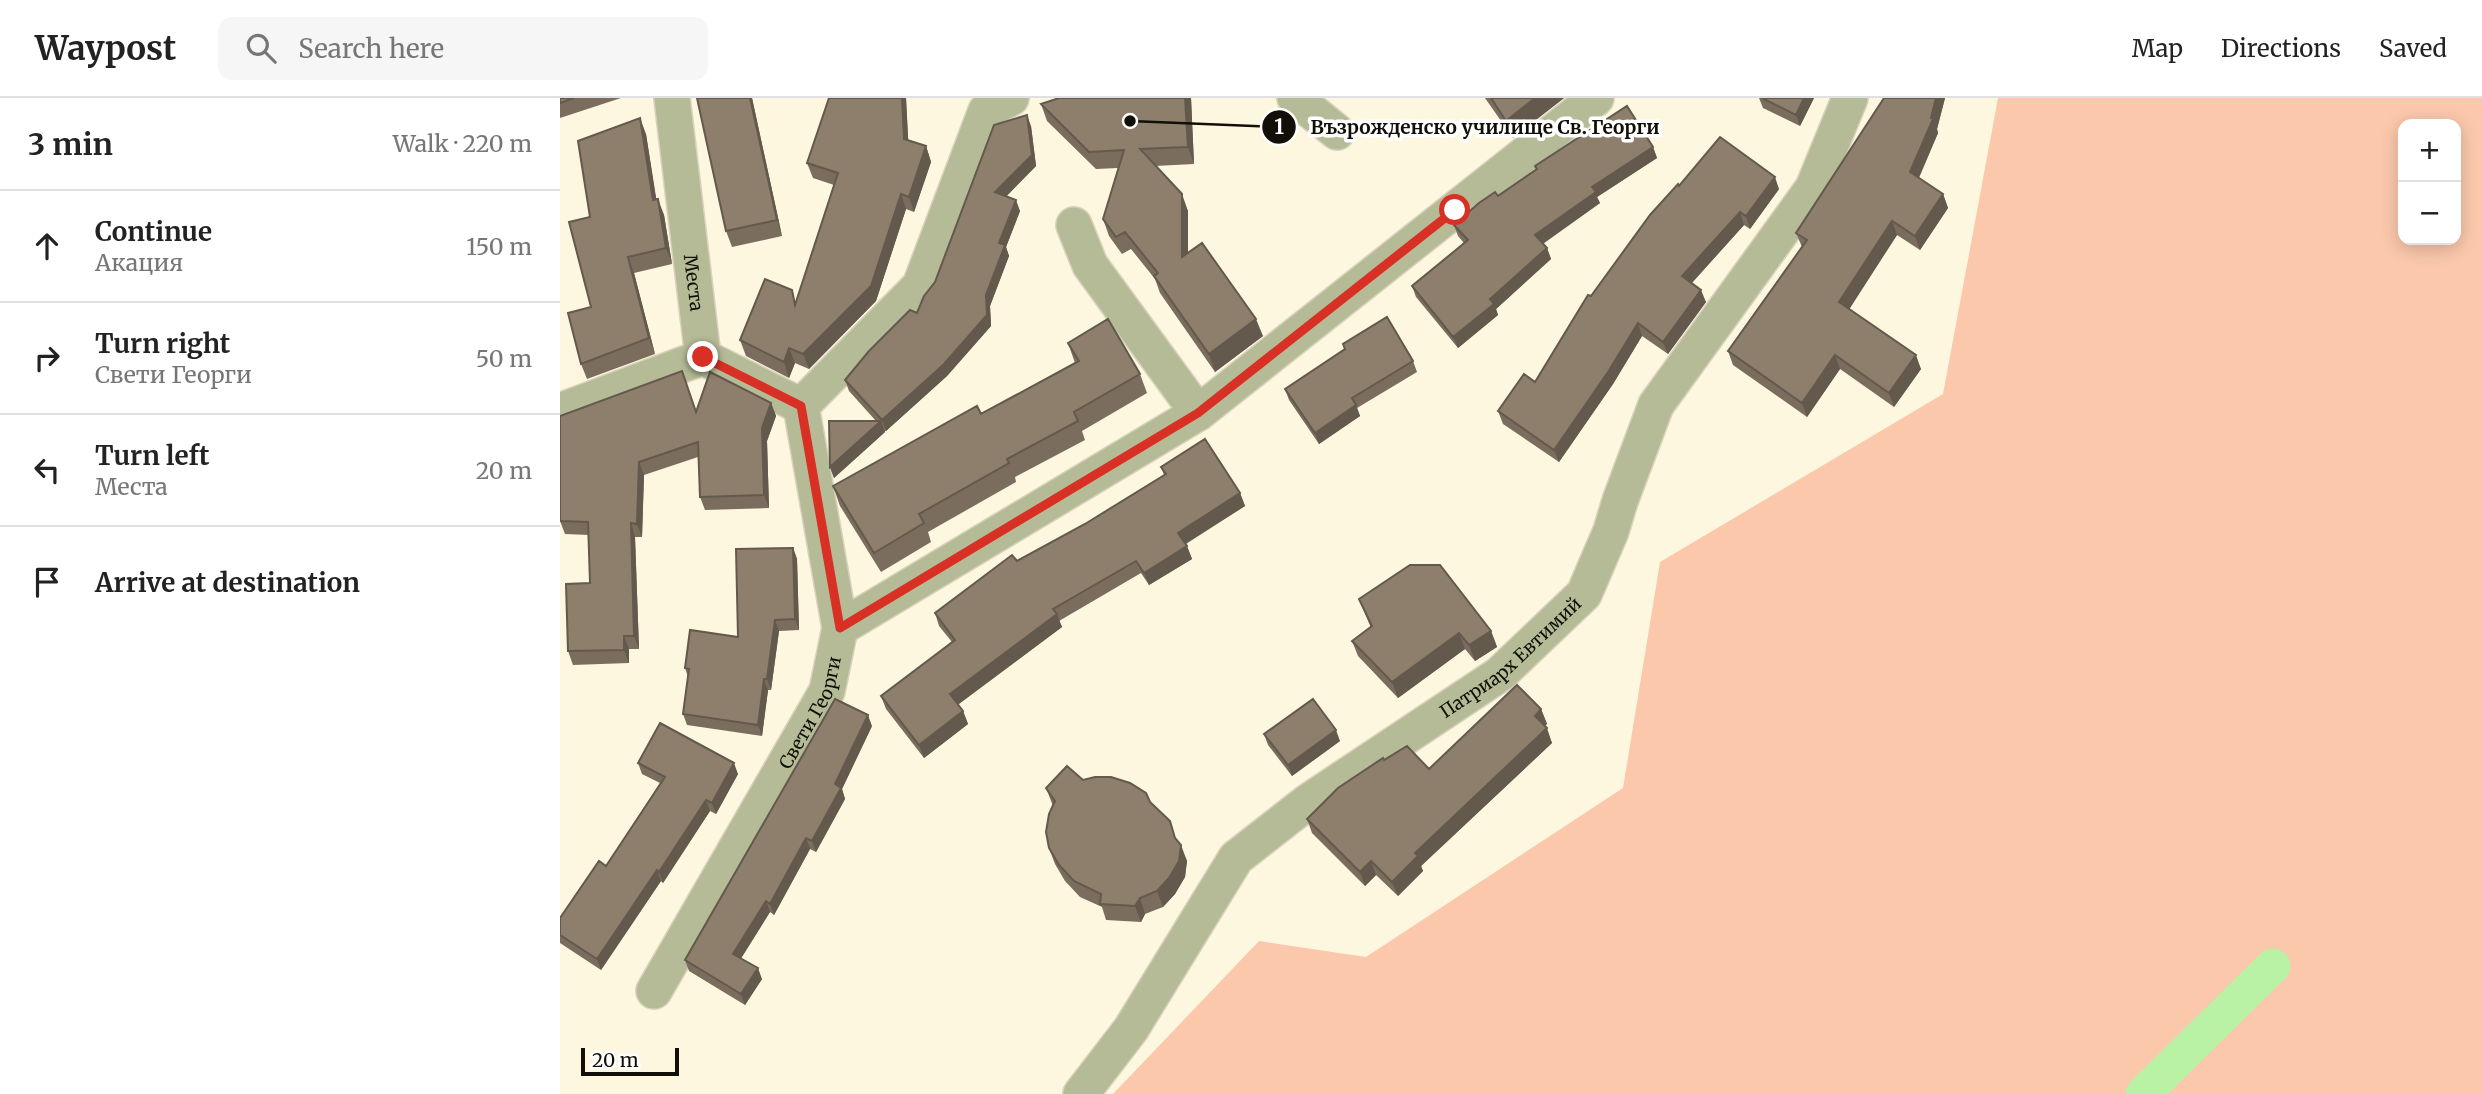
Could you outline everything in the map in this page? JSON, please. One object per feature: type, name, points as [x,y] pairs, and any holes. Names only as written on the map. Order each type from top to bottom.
[{"type":"street","name":"Места","points":[[672,98],[703,357]]},
{"type":"street","points":[[560,411],[703,357],[801,406],[920,286],[986,111],[1011,98]]},
{"type":"street","points":[[1295,98],[1337,132]]},
{"type":"street","points":[[840,628],[1198,413],[1596,98]]},
{"type":"street","name":"Патриарх Евтимий","points":[[1081,1094],[1131,1029],[1236,858],[1308,801],[1500,674],[1584,594],[1611,531],[1656,405],[1813,188],[1850,98]]},
{"type":"street","points":[[1074,225],[1090,265],[1198,413]]},
{"type":"street","name":"Свети Георги","points":[[654,991],[827,691],[840,628],[801,406]]},
{"type":"shaded area","points":[[1998,98],[2482,98],[2482,1094],[1113,1094],[1259,941],[1366,957],[1623,788],[1660,562],[1943,394]]},
{"type":"building","points":[[560,98],[574,98],[560,103]]},
{"type":"building","points":[[697,98],[750,98],[777,220],[726,231]]},
{"type":"building","points":[[829,98],[902,98],[904,139],[926,146],[909,197],[901,194],[871,286],[803,354],[789,348],[784,362],[740,340],[765,279],[792,290],[795,305],[838,173],[807,163]]},
{"type":"building","points":[[1059,98],[1185,98],[1188,147],[1140,149],[1182,194],[1182,257],[1202,243],[1256,319],[1209,354],[1154,276],[1158,273],[1125,232],[1116,237],[1103,219],[1124,150],[1089,152],[1041,104]]},
{"type":"building","points":[[1491,98],[1535,98],[1506,121]]},
{"type":"building","points":[[1762,98],[1804,98],[1796,115]]},
{"type":"building","points":[[1884,98],[1936,98],[1931,118],[1933,119],[1910,172],[1943,194],[1915,236],[1892,221],[1839,302],[1916,355],[1889,393],[1835,355],[1802,403],[1728,351],[1807,240],[1796,233]]},
{"type":"building","points":[[1627,106],[1653,147],[1592,187],[1596,192],[1535,235],[1547,248],[1490,299],[1494,304],[1453,337],[1412,286],[1468,240],[1454,225],[1479,203],[1495,192],[1498,196],[1537,169],[1535,166]]},
{"type":"building","points":[[1027,115],[1032,155],[995,192],[1016,200],[999,243],[1005,245],[986,295],[987,315],[943,365],[882,420],[845,380],[869,351],[910,310],[917,313],[924,296],[935,282],[994,125]]},
{"type":"building","points":[[640,118],[653,200],[658,199],[666,248],[628,257],[649,338],[581,364],[568,313],[591,307],[569,222],[590,217],[578,141]]},
{"type":"building","points":[[1720,137],[1775,177],[1746,216],[1740,212],[1682,276],[1701,290],[1663,342],[1638,323],[1554,450],[1498,411],[1524,374],[1535,382],[1588,295],[1591,296],[1650,215],[1678,184],[1679,186]]},
{"type":"building","points":[[1387,317],[1413,361],[1352,398],[1356,405],[1315,433],[1285,389],[1345,349],[1343,344]]},
{"type":"building","points":[[1108,319],[1140,374],[1074,412],[1078,421],[1007,459],[1009,463],[919,514],[924,523],[874,553],[833,486],[977,406],[981,414],[1079,361],[1068,343]]},
{"type":"building","points":[[682,371],[696,412],[710,372],[771,403],[762,428],[764,495],[700,497],[698,442],[639,462],[637,524],[631,523],[634,636],[624,636],[624,650],[568,651],[566,584],[590,583],[588,522],[560,521],[560,416]]},
{"type":"building","points":[[829,421],[881,421],[830,467]]},
{"type":"building","points":[[1205,439],[1240,493],[1178,533],[1187,546],[1144,573],[1136,561],[1053,609],[1057,614],[950,694],[963,711],[919,745],[881,696],[955,640],[935,613],[1012,555],[1017,561],[1085,524],[1166,474],[1161,467]]},
{"type":"building","points":[[793,548],[795,619],[775,620],[758,725],[683,714],[689,669],[685,668],[690,630],[738,637],[736,549]]},
{"type":"building","points":[[1410,565],[1440,565],[1491,631],[1469,645],[1459,633],[1392,682],[1352,641],[1372,626],[1359,599]]},
{"type":"building","points":[[1517,685],[1541,709],[1535,716],[1547,728],[1415,853],[1418,856],[1392,882],[1371,861],[1360,872],[1307,819],[1338,788],[1383,758],[1384,760],[1407,746],[1429,769]]},
{"type":"building","points":[[835,699],[868,715],[835,784],[841,788],[812,841],[806,838],[770,904],[766,901],[733,954],[758,968],[741,994],[685,960]]},
{"type":"building","points":[[1313,699],[1336,730],[1288,765],[1264,734]]},
{"type":"building","points":[[660,723],[734,763],[712,803],[706,800],[597,959],[560,935],[560,918],[599,861],[606,866],[665,777],[638,763]]},
{"type":"building","points":[[1067,766],[1083,780],[1111,777],[1130,783],[1146,793],[1150,802],[1170,821],[1175,838],[1181,845],[1179,861],[1157,891],[1140,898],[1135,906],[1100,904],[1101,894],[1074,881],[1059,865],[1049,848],[1046,832],[1049,814],[1055,801],[1046,788]]},
{"type":"waterway","points":[[2143,1094],[2273,966]]},
{"type":"place","name":"Възрожденско училище Св. Георги","points":[[1130,121]]},
{"type":"route","points":[[703,357],[801,406],[840,628],[1198,413],[1455,210]]}]
